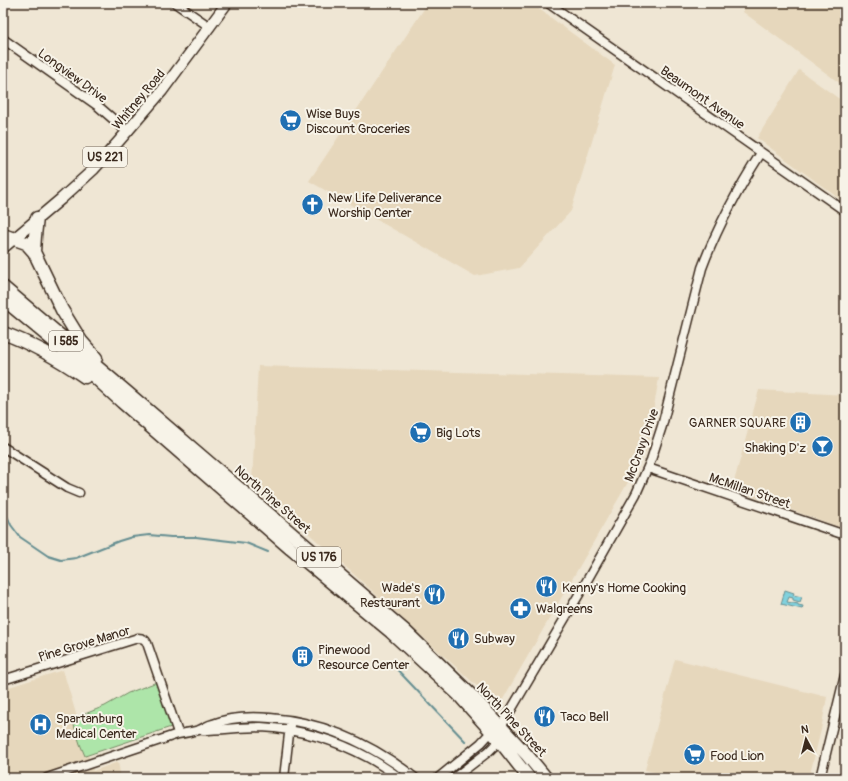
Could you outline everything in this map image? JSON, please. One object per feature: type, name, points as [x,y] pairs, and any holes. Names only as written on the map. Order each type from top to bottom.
[{"type":"highway","points":[[34,252],[37,218]]},
{"type":"highway","points":[[8,236],[26,243],[34,252],[71,326],[126,398]]},
{"type":"highway","name":"North Pine Street","points":[[3,287],[126,398]]},
{"type":"highway","name":"North Pine Street","points":[[3,299],[73,357],[126,398],[404,630],[450,674],[497,733],[529,778]]},
{"type":"highway","points":[[3,333],[31,344],[126,398]]},
{"type":"highway","name":"North Pine Street","points":[[497,733],[546,778]]},
{"type":"main road","name":"Whitney Road","points":[[3,248],[8,236],[37,218],[61,199],[94,169],[128,132],[171,81],[227,3]]},
{"type":"street","points":[[175,3],[210,27]]},
{"type":"street","name":"Beaumont Avenue","points":[[548,3],[845,211]]},
{"type":"street","name":"Longview Drive","points":[[3,39],[98,106],[128,132]]},
{"type":"street","name":"McCravy Drive","points":[[497,733],[581,591],[636,494],[648,468],[662,426],[702,268],[722,222],[761,153]]},
{"type":"street","points":[[3,447],[67,488],[79,493]]},
{"type":"street","name":"McMillan Street","points":[[648,468],[845,535]]},
{"type":"street","name":"Pine Grove Manor","points":[[3,680],[142,638],[147,643],[178,734]]},
{"type":"street","points":[[820,778],[845,675]]},
{"type":"street","points":[[200,730],[212,724],[231,719],[262,718],[291,720],[324,728],[355,740],[386,757],[415,778]]},
{"type":"street","points":[[284,778],[291,720]]},
{"type":"street","points":[[47,778],[178,734],[200,730],[255,727],[290,730],[323,738],[370,758],[400,778]]},
{"type":"street","points":[[438,778],[481,743],[497,733]]},
{"type":"street","points":[[454,778],[488,752],[497,733]]},
{"type":"shaded area","points":[[428,3],[531,3],[615,65],[571,211],[519,268],[475,276],[309,181]]},
{"type":"shaded area","points":[[746,3],[845,3],[845,87],[743,12]]},
{"type":"shaded area","points":[[799,70],[845,103],[845,203],[757,138]]},
{"type":"shaded area","points":[[258,366],[659,378],[646,451],[499,706],[252,482]]},
{"type":"shaded area","name":"GARNER SQUARE","points":[[759,390],[845,395],[845,529],[732,489]]},
{"type":"shaded area","points":[[675,659],[827,697],[821,730],[809,778],[677,778],[645,770]]},
{"type":"shaded area","name":"Spartanburg Medical Center","points":[[63,670],[93,771],[118,762],[121,778],[3,778],[3,689]]},
{"type":"green space","points":[[157,682],[171,727],[85,756],[72,719],[105,706],[128,693]]},
{"type":"water","points":[[785,590],[794,593],[793,595],[802,597],[800,602],[789,597],[787,602],[803,606],[802,609],[781,604]]},
{"type":"waterway","points":[[3,497],[7,516],[11,525],[20,537],[48,556],[61,560],[76,558],[132,537],[149,535],[196,537],[246,543],[268,552]]},
{"type":"waterway","points":[[389,661],[466,742]]},
{"type":"place","name":"Wise Buys Discount Groceries","points":[[291,120]]},
{"type":"place","name":"New Life Deliverance Worship Center","points":[[313,204]]},
{"type":"place","name":"GARNER SQUARE","points":[[801,422]]},
{"type":"place","name":"Big Lots","points":[[420,432]]},
{"type":"place","name":"Shaking D'z","points":[[822,447]]},
{"type":"place","name":"Kenny's Home Cooking","points":[[546,587]]},
{"type":"place","name":"Wade's Restaurant","points":[[435,594]]},
{"type":"place","name":"Walgreens","points":[[521,608]]},
{"type":"place","name":"Subway","points":[[459,638]]},
{"type":"place","name":"Pinewood Resource Center","points":[[303,656]]},
{"type":"place","name":"Taco Bell","points":[[544,716]]},
{"type":"place","name":"Spartanburg Medical Center","points":[[41,725]]},
{"type":"place","name":"Food Lion","points":[[695,755]]}]
